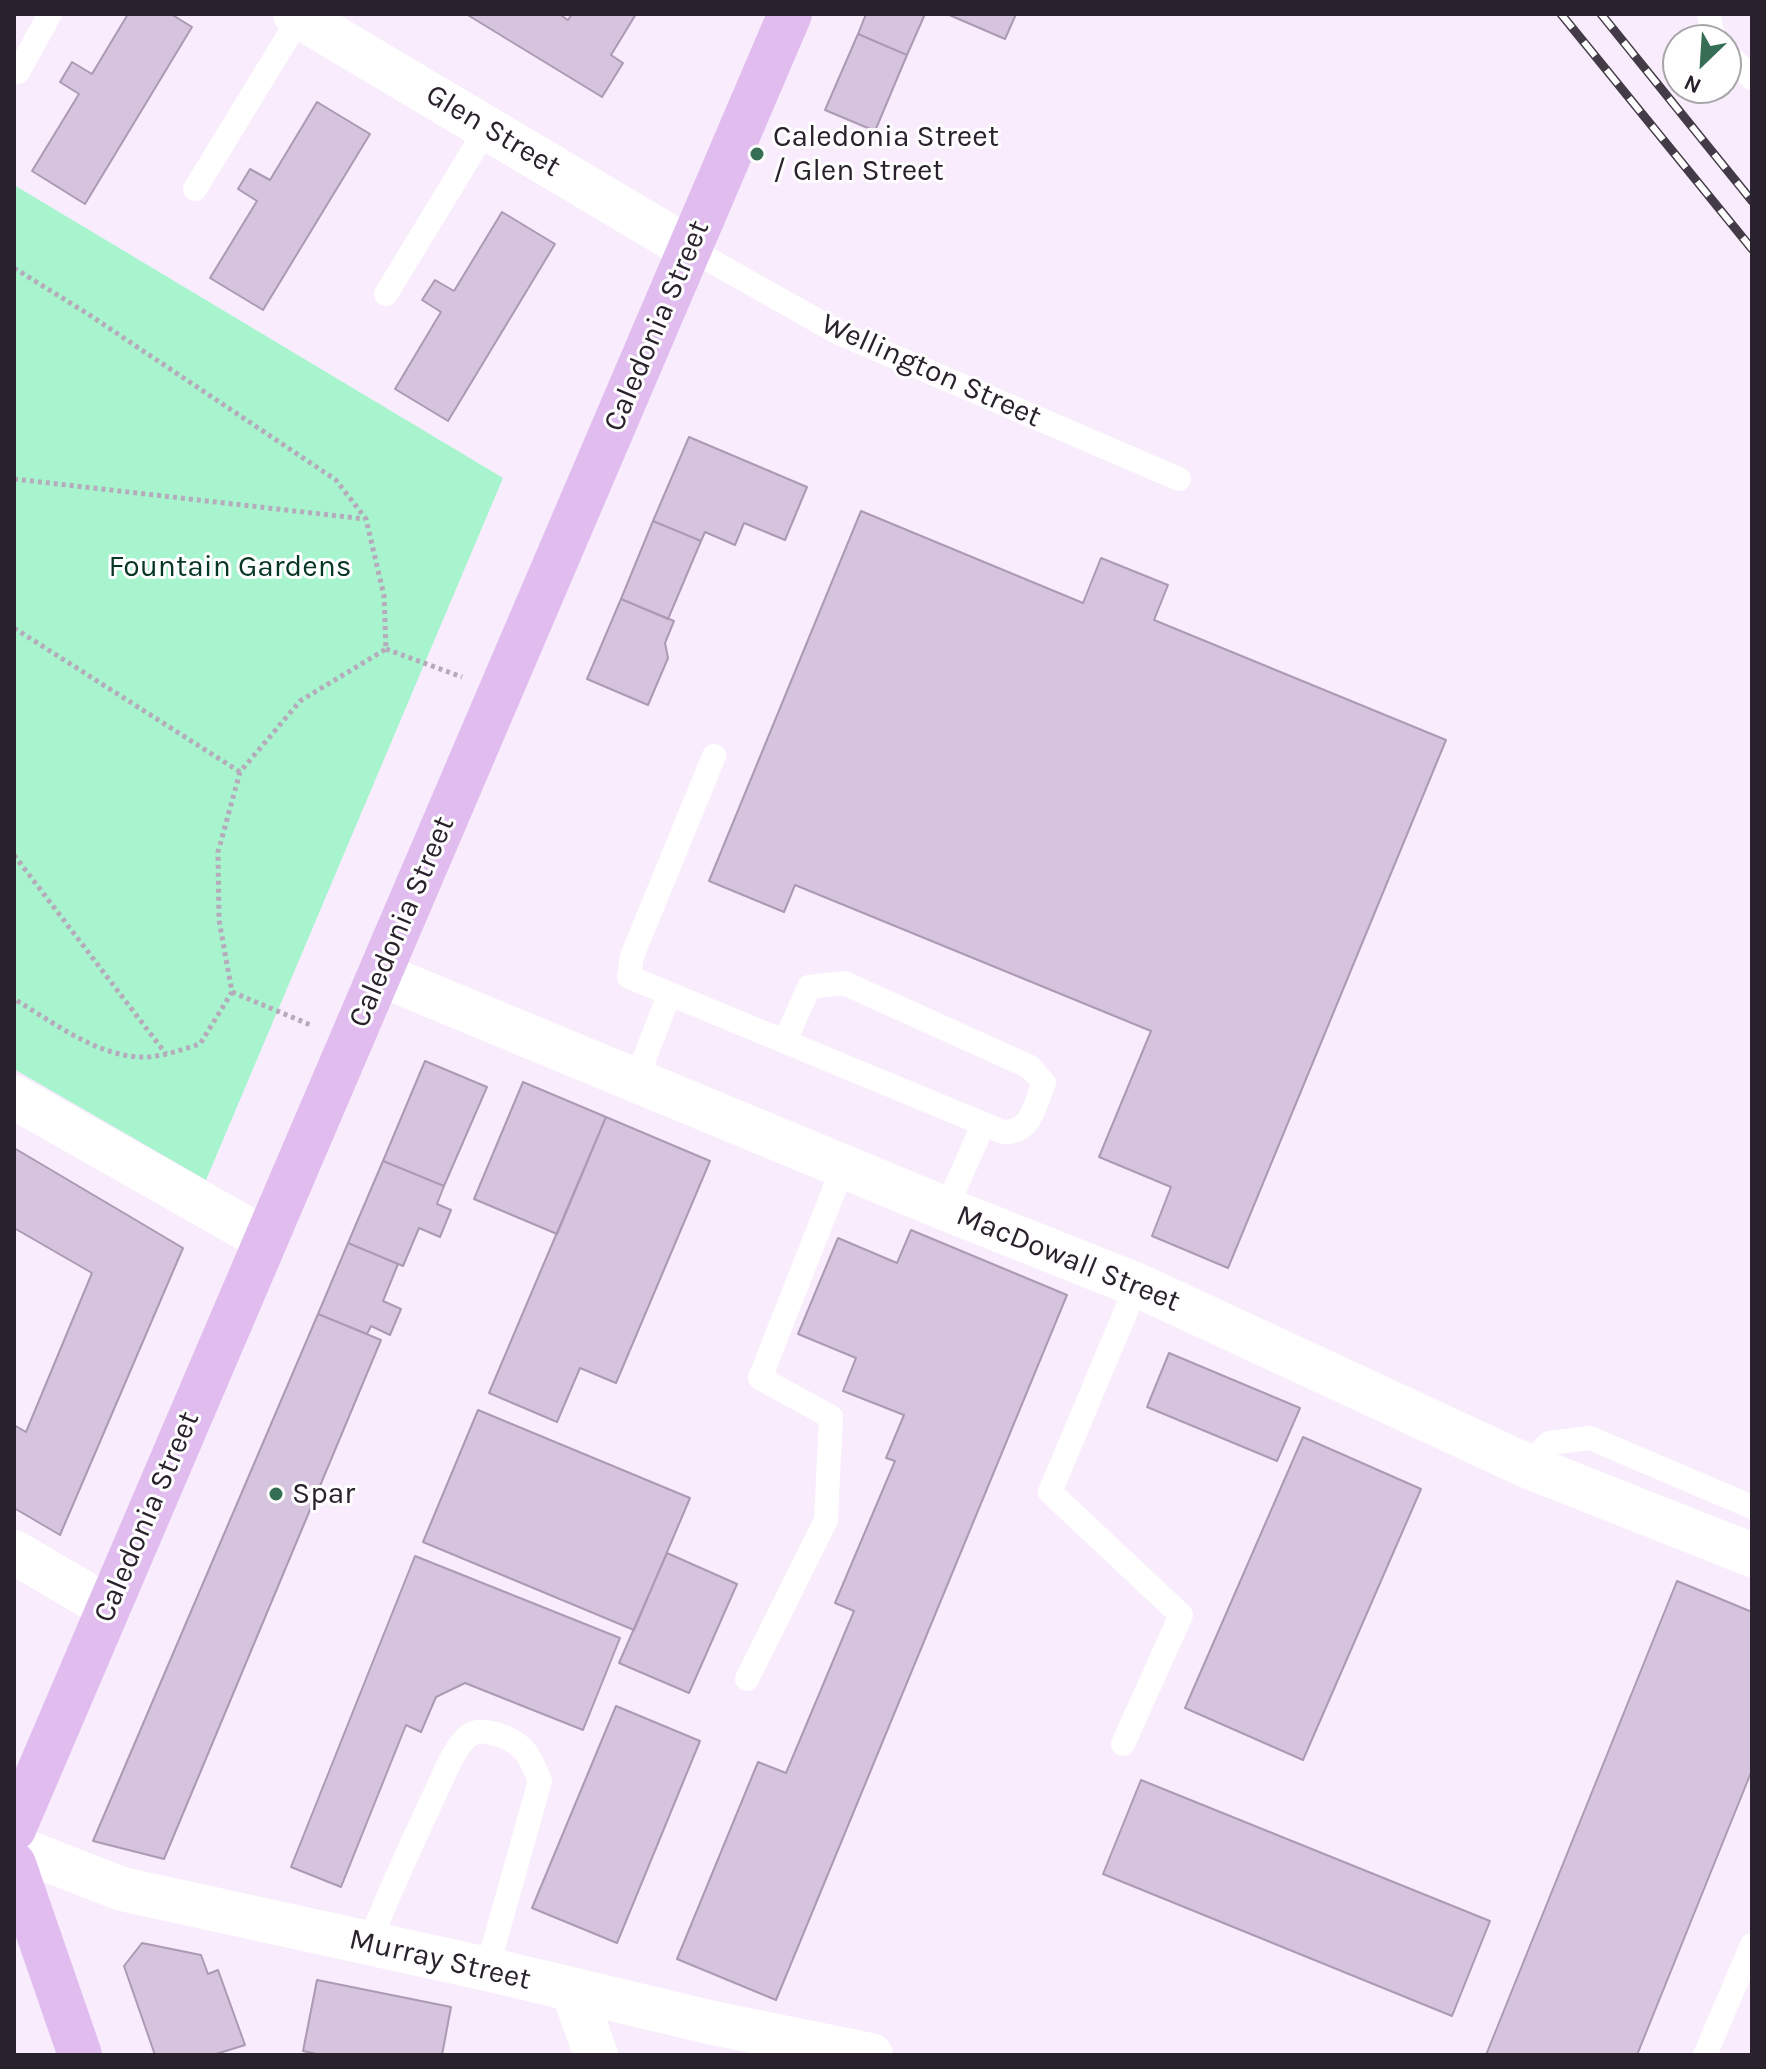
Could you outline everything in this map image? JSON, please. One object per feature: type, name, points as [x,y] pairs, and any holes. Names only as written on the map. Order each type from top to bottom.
[{"type":"main road","name":"Caledonia Street","points":[[14,1829],[790,14]]},
{"type":"main road","points":[[14,1864],[80,2055]]},
{"type":"street","name":"Glen Street","points":[[298,15],[690,249]]},
{"type":"street","name":"MacDowall Street","points":[[379,974],[1137,1285],[1527,1466],[1752,1555]]},
{"type":"street","points":[[14,1097],[266,1240]]},
{"type":"street","points":[[14,1552],[109,1608]]},
{"type":"street","name":"Murray Street","points":[[14,1847],[122,1889],[487,1969],[573,1991],[719,2039],[871,2055]]},
{"type":"street","points":[[573,1991],[596,2055]]},
{"type":"lane","points":[[18,72],[50,14]]},
{"type":"lane","points":[[195,189],[298,15]]},
{"type":"lane","points":[[386,294],[487,128]]},
{"type":"lane","name":"Wellington Street","points":[[690,249],[839,333],[1179,479]]},
{"type":"lane","points":[[714,756],[632,956],[629,977],[1003,1132],[1015,1132],[1025,1127],[1044,1083],[1030,1067],[844,983],[809,987],[785,1041]]},
{"type":"lane","points":[[636,1080],[669,995]]},
{"type":"lane","points":[[946,1209],[983,1125]]},
{"type":"lane","points":[[747,1679],[826,1520],[831,1417],[760,1378],[844,1165]]},
{"type":"lane","points":[[1123,1744],[1181,1615],[1050,1492],[1137,1285]]},
{"type":"lane","points":[[1527,1466],[1549,1443],[1590,1438],[1752,1507]]},
{"type":"lane","points":[[369,1943],[447,1768],[466,1737],[475,1732],[489,1732],[521,1746],[540,1781],[487,1969]]},
{"type":"lane","points":[[1705,2055],[1752,1945]]},
{"type":"path","points":[[14,268],[336,480],[366,519],[384,596],[386,649]]},
{"type":"path","points":[[14,479],[366,519]]},
{"type":"path","points":[[14,628],[240,772]]},
{"type":"path","points":[[386,649],[500,691]]},
{"type":"path","points":[[14,999],[101,1050],[139,1057],[166,1055],[200,1044],[232,992],[219,920],[218,852],[240,772],[300,701],[386,649]]},
{"type":"path","points":[[14,855],[166,1055]]},
{"type":"path","points":[[232,992],[351,1042]]},
{"type":"green space","name":"Fountain Gardens","points":[[14,185],[503,478],[206,1180],[14,1069]]},
{"type":"building","points":[[128,14],[171,14],[192,27],[85,204],[32,171],[79,94],[60,82],[72,62],[92,74]]},
{"type":"building","points":[[466,14],[559,14],[568,20],[572,14],[636,14],[611,55],[623,63],[602,97]]},
{"type":"building","points":[[866,14],[925,14],[907,55],[858,34]]},
{"type":"building","points":[[947,14],[1016,14],[1005,39]]},
{"type":"building","points":[[858,34],[907,55],[875,131],[825,110]]},
{"type":"building","points":[[317,102],[370,134],[263,310],[210,278],[257,201],[238,189],[250,169],[270,180]]},
{"type":"building","points":[[502,212],[555,244],[448,421],[395,389],[441,312],[422,300],[435,280],[454,291]]},
{"type":"building","points":[[689,437],[807,487],[785,540],[744,523],[735,545],[705,532],[701,541],[653,521]]},
{"type":"building","points":[[861,511],[1083,603],[1101,558],[1168,585],[1154,620],[1446,740],[1228,1268],[1152,1236],[1171,1187],[1099,1157],[1151,1031],[795,885],[784,912],[709,881]]},
{"type":"building","points":[[653,521],[701,541],[668,619],[621,599]]},
{"type":"building","points":[[621,599],[674,621],[665,643],[668,658],[648,705],[587,679]]},
{"type":"building","points":[[425,1061],[487,1087],[444,1186],[383,1161]]},
{"type":"building","points":[[523,1082],[606,1117],[557,1234],[474,1199]]},
{"type":"building","points":[[606,1117],[710,1161],[616,1383],[580,1368],[557,1422],[489,1393]]},
{"type":"building","points":[[14,1148],[183,1248],[60,1535],[14,1508],[14,1425],[26,1432],[92,1273],[14,1228]]},
{"type":"building","points":[[383,1161],[444,1186],[437,1204],[451,1210],[440,1237],[419,1228],[403,1266],[348,1243]]},
{"type":"building","points":[[911,1230],[1067,1295],[776,2000],[677,1959],[758,1762],[786,1773],[854,1611],[835,1603],[895,1461],[886,1458],[904,1415],[843,1391],[856,1358],[798,1334],[838,1238],[897,1263]]},
{"type":"building","points":[[348,1243],[398,1264],[383,1301],[401,1309],[390,1335],[371,1326],[367,1334],[318,1314]]},
{"type":"building","points":[[318,1314],[381,1340],[164,1859],[93,1841]]},
{"type":"building","points":[[1169,1353],[1300,1408],[1277,1461],[1147,1407]]},
{"type":"building","points":[[478,1410],[690,1498],[634,1630],[423,1542]]},
{"type":"building","points":[[1303,1437],[1421,1489],[1303,1760],[1185,1708]]},
{"type":"building","points":[[667,1553],[737,1584],[689,1693],[619,1663]]},
{"type":"building","points":[[415,1556],[620,1638],[583,1730],[465,1683],[436,1697],[421,1732],[406,1725],[341,1887],[291,1867]]},
{"type":"building","points":[[1677,1581],[1752,1612],[1752,1770],[1637,2055],[1486,2055]]},
{"type":"building","points":[[616,1706],[700,1741],[617,1943],[532,1908]]},
{"type":"building","points":[[1141,1780],[1490,1921],[1452,2016],[1103,1874]]},
{"type":"building","points":[[142,1943],[201,1955],[208,1974],[218,1970],[245,2045],[213,2055],[155,2055],[124,1966]]},
{"type":"building","points":[[317,1980],[451,2007],[442,2055],[321,2055],[303,2051]]},
{"type":"railway","points":[[1561,14],[1752,249]]},
{"type":"railway","points":[[1601,14],[1752,201]]},
{"type":"place","name":"Caledonia Street / Glen Street","points":[[757,154]]},
{"type":"place","name":"Spar","points":[[276,1494]]}]
